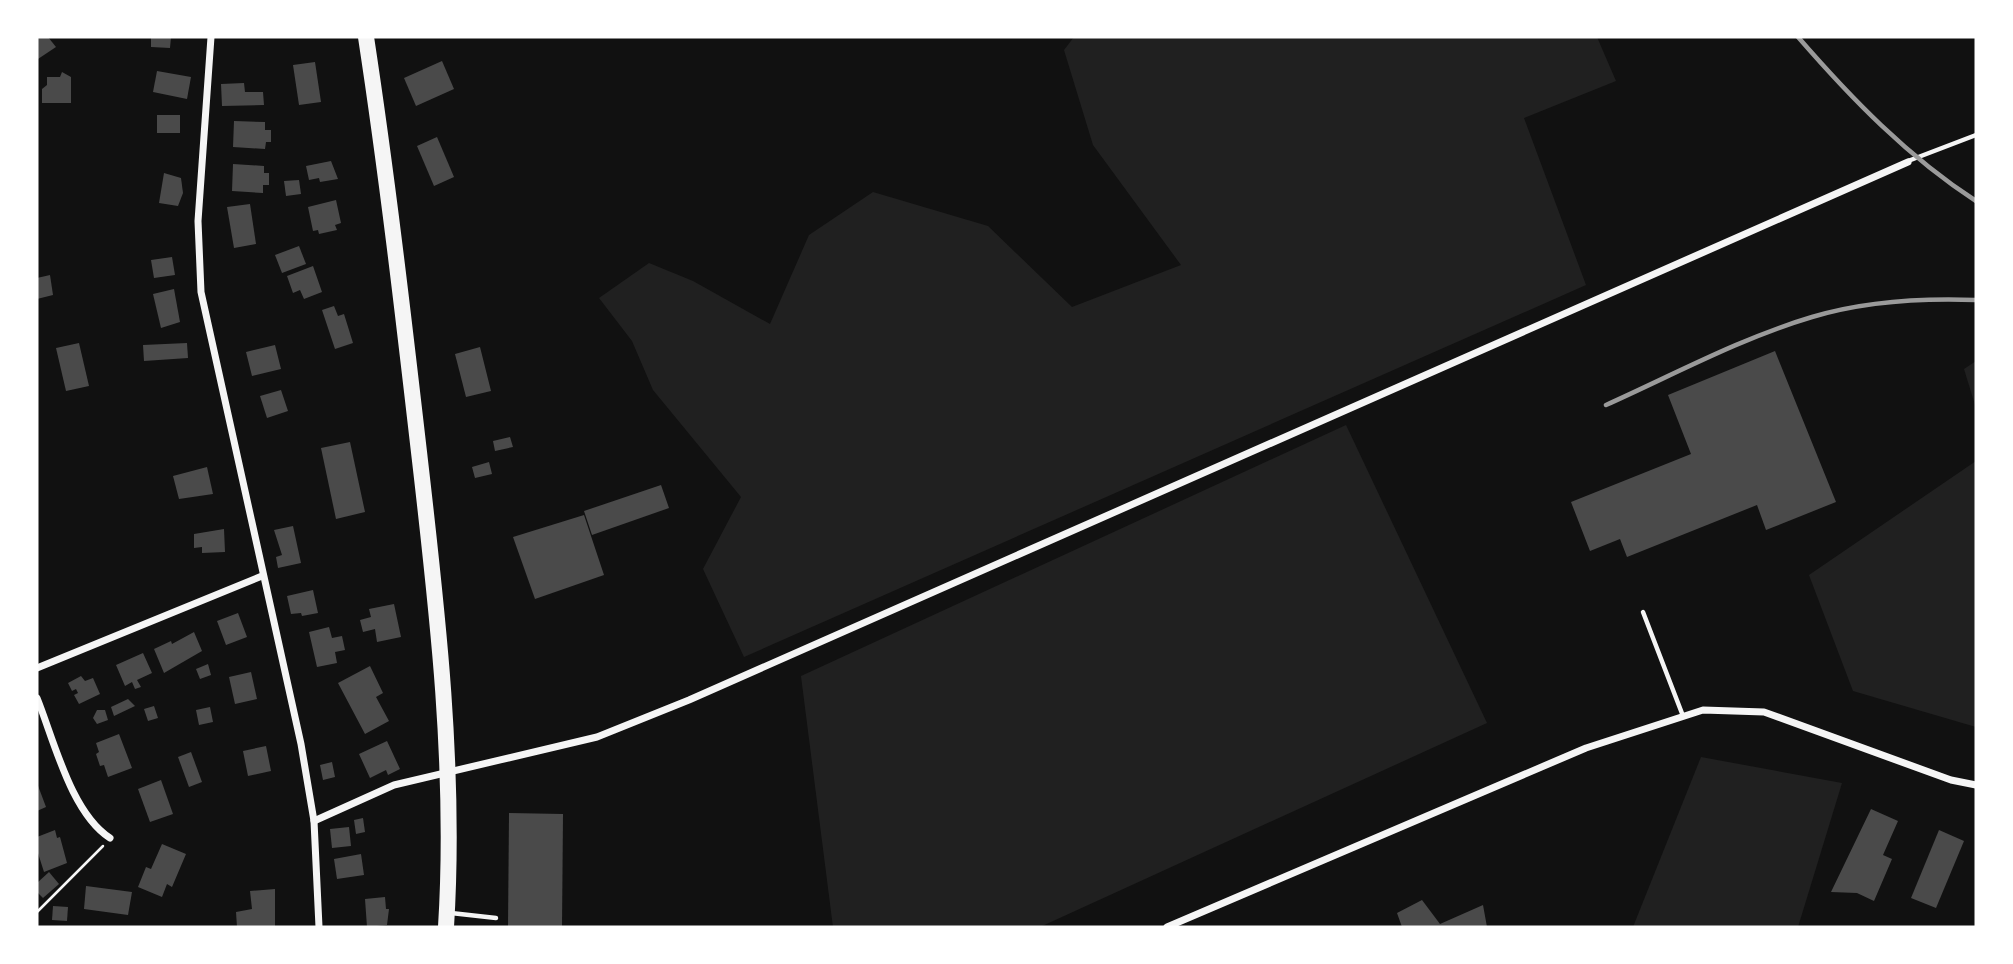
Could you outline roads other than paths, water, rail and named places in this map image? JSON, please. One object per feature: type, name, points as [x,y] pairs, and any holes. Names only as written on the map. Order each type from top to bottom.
[{"type":"main road","points":[[366,37],[387,175],[432,564],[446,773],[446,920]]},
{"type":"street","points":[[211,37],[203,117],[198,263],[212,346],[301,744],[314,821],[319,927]]},
{"type":"street","points":[[314,821],[394,785],[597,737],[688,700],[1908,162]]},
{"type":"street","points":[[37,668],[262,576]]},
{"type":"street","points":[[37,698],[80,806],[99,831],[110,838]]},
{"type":"street","points":[[1167,927],[1586,748],[1703,710],[1765,712],[1951,780],[1976,785]]},
{"type":"lane","points":[[1908,162],[1976,135]]},
{"type":"lane","points":[[1643,612],[1684,717]]},
{"type":"lane","points":[[446,920],[496,918]]},
{"type":"railway","points":[[1798,37],[1881,125],[1927,165],[1976,201]]},
{"type":"railway","points":[[1606,405],[1733,346],[1812,317],[1852,307],[1894,302],[1976,300]]}]
